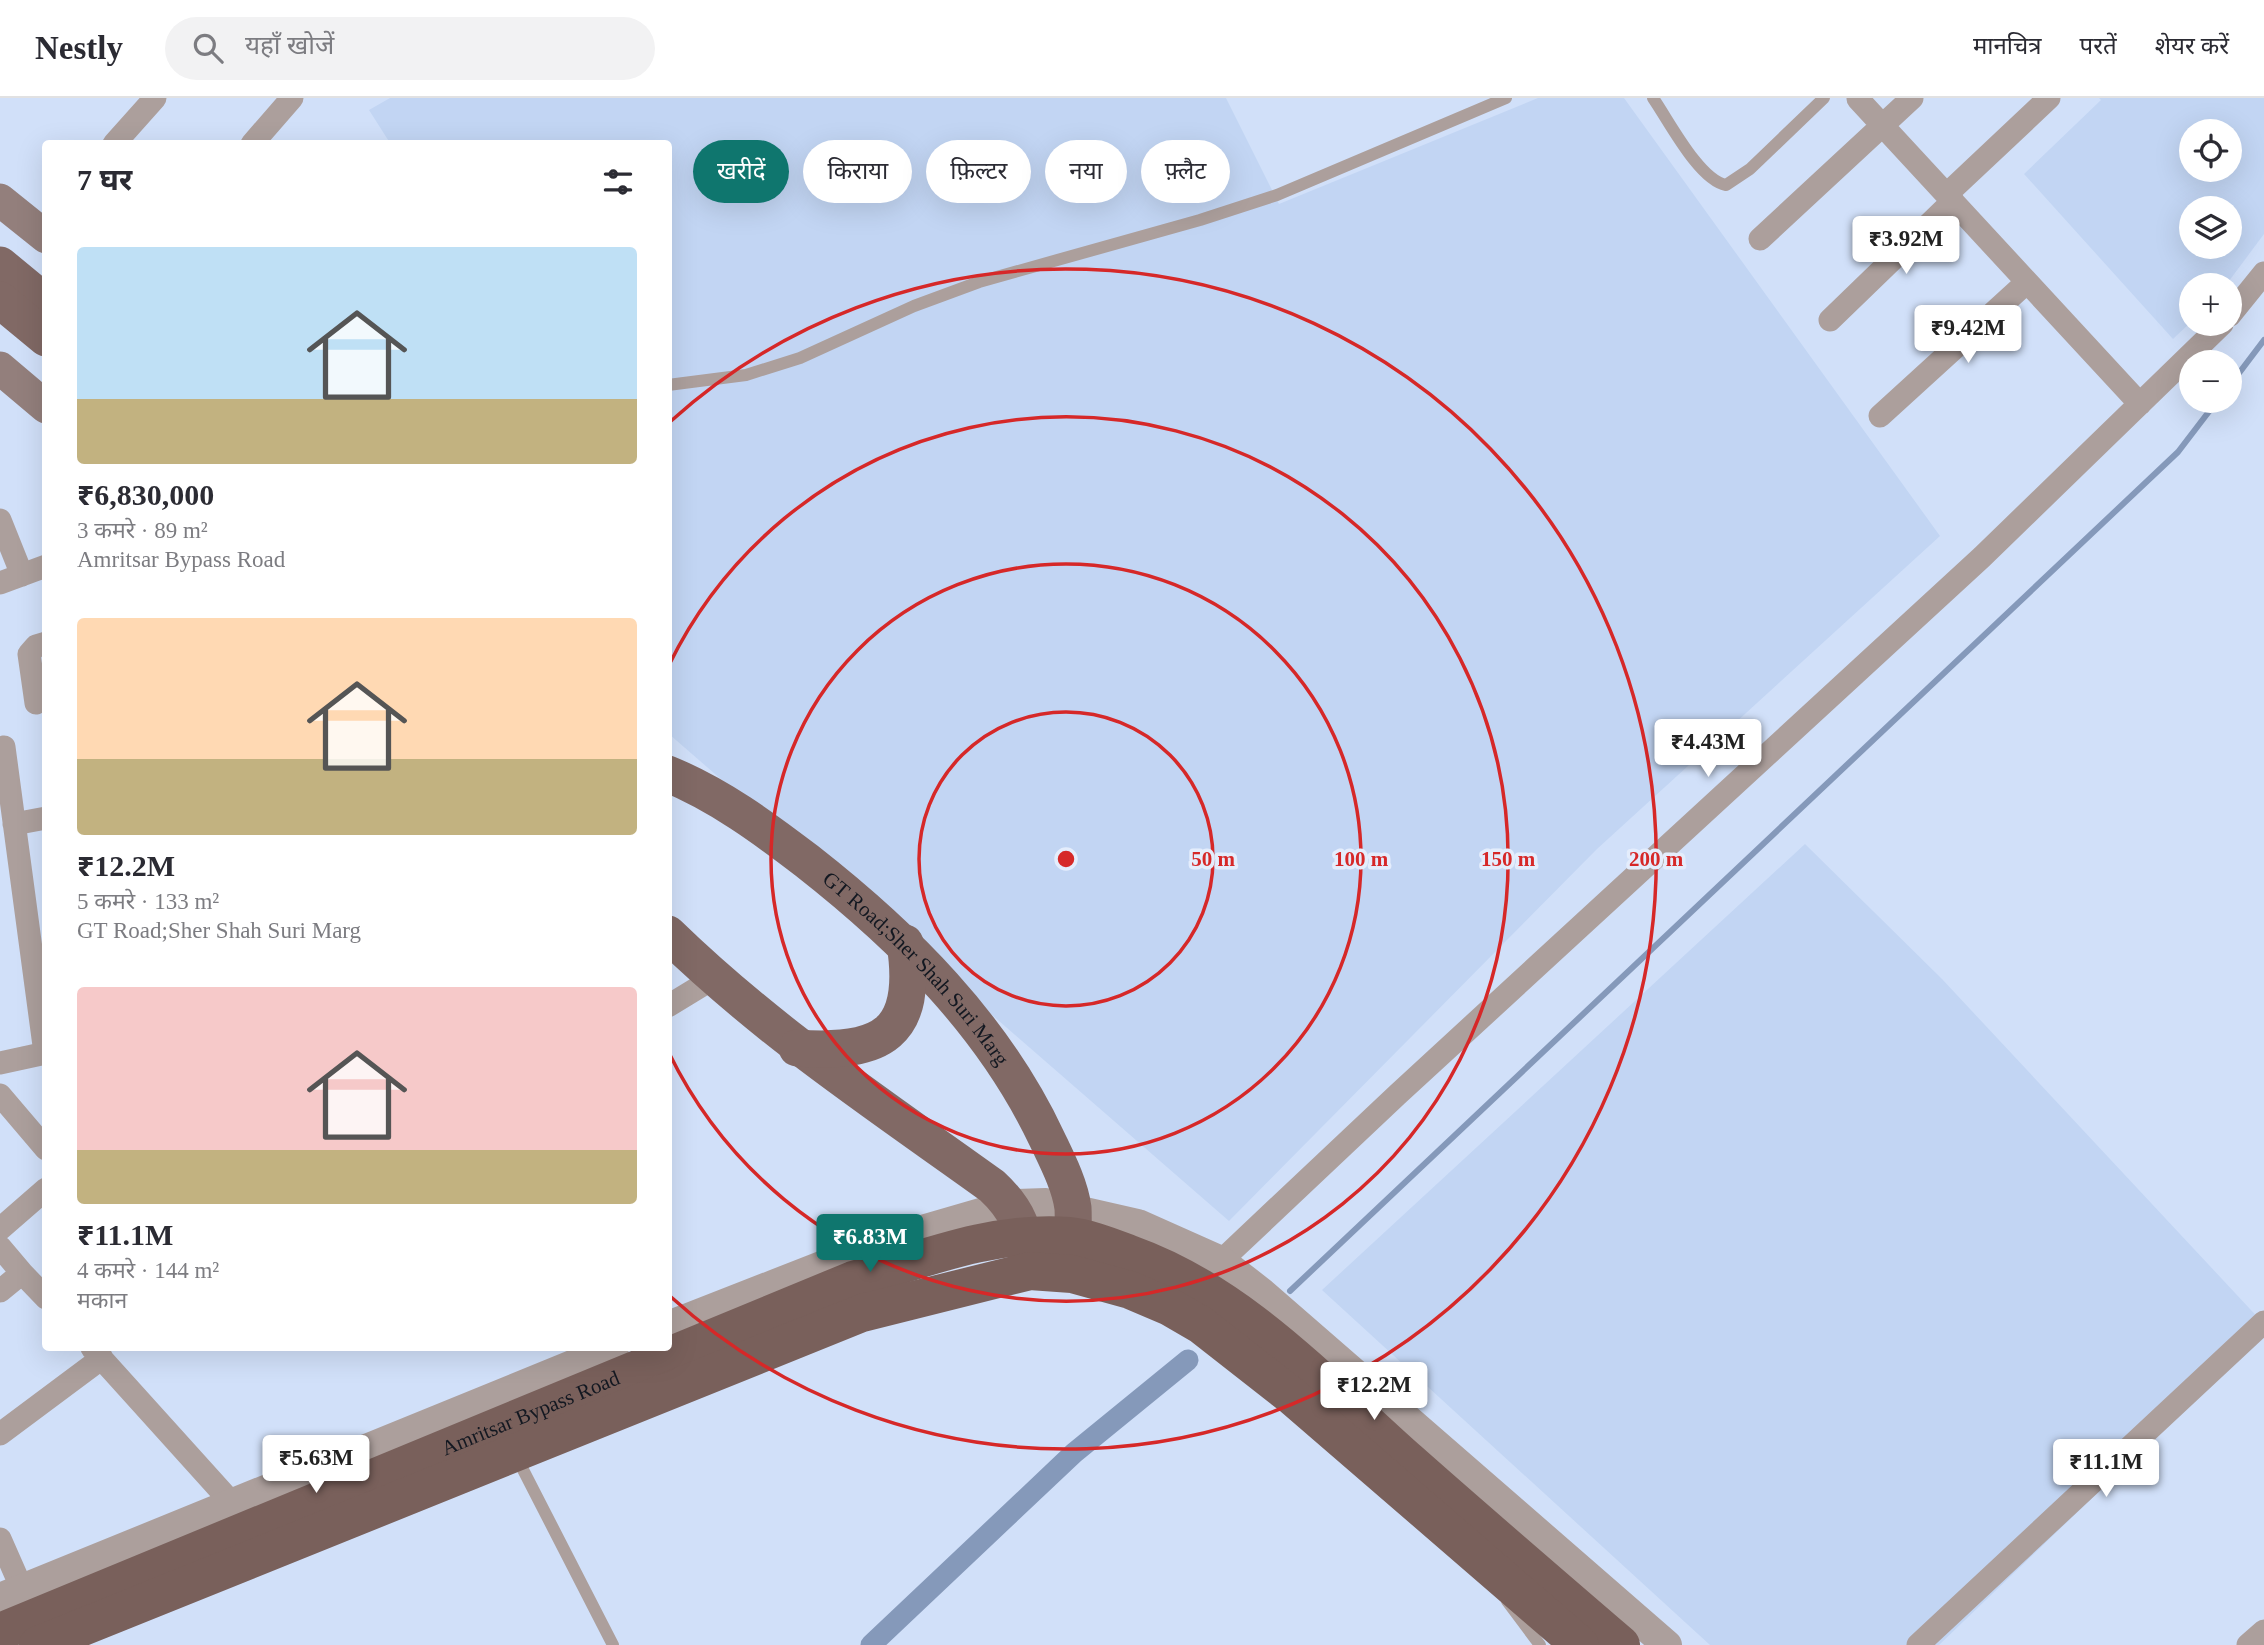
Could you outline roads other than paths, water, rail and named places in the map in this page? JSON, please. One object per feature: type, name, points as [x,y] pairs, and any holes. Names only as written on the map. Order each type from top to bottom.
[{"type":"highway","name":"Amritsar Bypass Road","points":[[53,1642],[862,1313],[1022,1237],[1072,1222]]},
{"type":"highway","points":[[1072,1222],[1215,1296],[1266,1331],[1431,1480],[1621,1645]]},
{"type":"highway","name":"Amritsar Bypass Road","points":[[0,1632],[853,1280],[982,1241],[1022,1237],[1072,1274]]},
{"type":"highway","points":[[1072,1274],[1129,1290],[1170,1307],[1201,1325],[1293,1397],[1580,1645]]},
{"type":"main road","points":[[0,200],[42,234]]},
{"type":"main road","points":[[0,265],[42,300]]},
{"type":"main road","points":[[0,300],[42,335]]},
{"type":"main road","points":[[0,369],[42,404]]},
{"type":"main road","name":"GT Road;Sher Shah Suri Marg","points":[[672,776],[701,787],[771,833],[905,943],[993,1046],[1036,1115],[1056,1157],[1072,1222],[1072,1274]]},
{"type":"main road","points":[[672,938],[714,978],[797,1048],[992,1186],[1022,1237]]},
{"type":"main road","points":[[797,1048],[831,1051],[858,1047],[877,1041],[894,1027],[904,1011],[909,990],[905,943]]},
{"type":"street","points":[[118,140],[155,98]]},
{"type":"street","points":[[255,140],[292,98]]},
{"type":"street","points":[[1760,239],[1912,98]]},
{"type":"street","points":[[1830,320],[2049,98]]},
{"type":"street","points":[[1858,99],[2140,404]]},
{"type":"street","points":[[2242,300],[2264,273]]},
{"type":"street","points":[[1880,416],[2027,282]]},
{"type":"street","points":[[1221,1261],[1407,1085],[1982,557],[2210,336]]},
{"type":"street","points":[[0,520],[22,575]]},
{"type":"street","points":[[0,583],[42,568]]},
{"type":"street","points":[[36,703],[29,654],[36,646],[42,644]]},
{"type":"street","points":[[4,747],[42,1031]]},
{"type":"street","points":[[14,824],[42,819]]},
{"type":"street","points":[[672,1004],[714,978]]},
{"type":"street","points":[[0,1063],[42,1054]]},
{"type":"street","points":[[0,1095],[42,1144]]},
{"type":"street","points":[[0,1228],[42,1192]]},
{"type":"street","points":[[1072,1222],[1138,1224],[1221,1261],[1334,1354],[1667,1645]]},
{"type":"street","points":[[672,1324],[888,1240],[1022,1237]]},
{"type":"street","points":[[0,1247],[42,1294]]},
{"type":"street","points":[[0,1291],[22,1273]]},
{"type":"street","points":[[1918,1645],[2264,1322]]},
{"type":"street","points":[[0,1539],[11,1593],[573,1355],[596,1351]]},
{"type":"street","points":[[0,1434],[97,1353],[231,1502]]},
{"type":"street","points":[[2248,1645],[2264,1630]]},
{"type":"lane","points":[[672,384],[746,375],[789,361],[914,306],[979,282],[1200,220],[1278,195],[1506,98]]},
{"type":"lane","points":[[1653,98],[1702,170],[1718,184],[1726,185],[1750,169],[1824,98]]},
{"type":"lane","points":[[514,1453],[613,1645]]},
{"type":"lane","points":[[1486,1566],[1513,1611],[1540,1645]]},
{"type":"waterway","points":[[2242,369],[2264,340]]},
{"type":"waterway","points":[[1290,1291],[2178,452],[2208,413]]},
{"type":"waterway","points":[[871,1645],[1074,1453],[1188,1360]]}]
